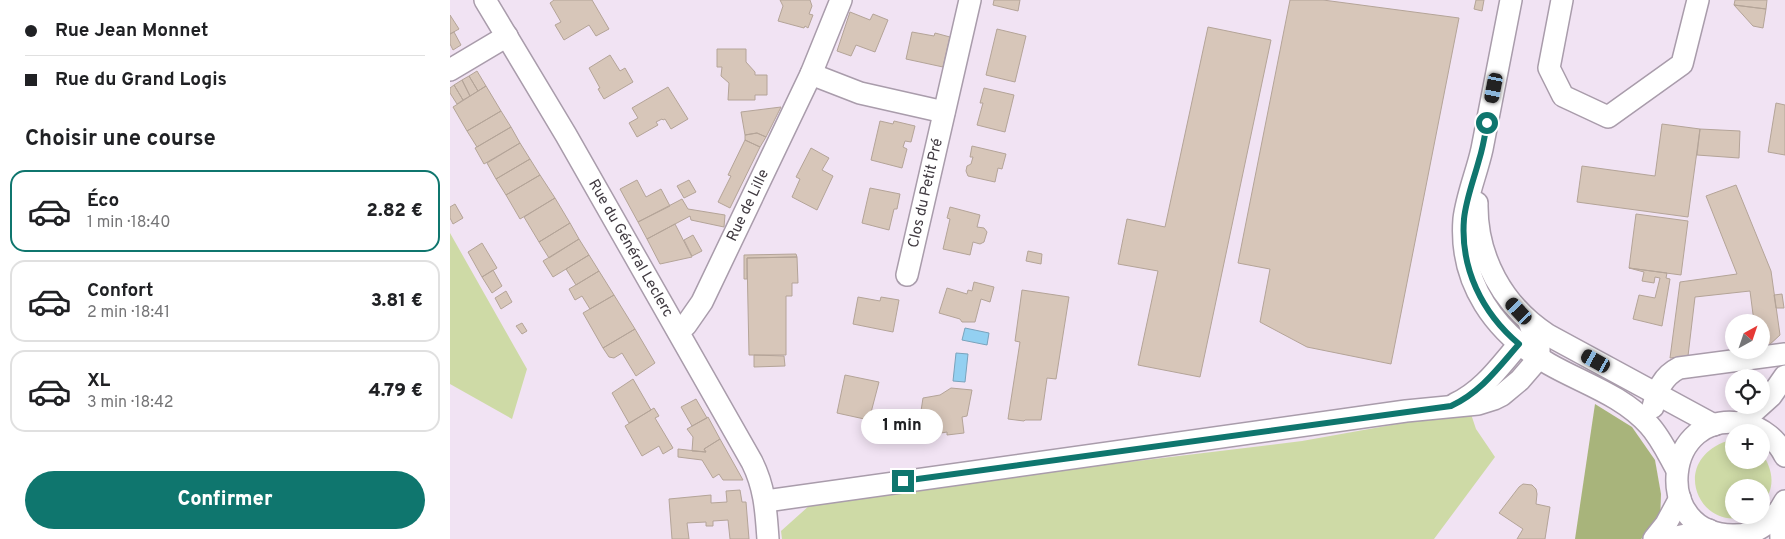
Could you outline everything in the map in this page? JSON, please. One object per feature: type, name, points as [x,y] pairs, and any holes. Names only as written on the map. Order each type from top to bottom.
[{"type":"street","name":"Rue du Général Leclerc","points":[[484,0],[566,136],[752,462],[763,486],[768,539]]},
{"type":"street","name":"Rue de Lille","points":[[678,331],[686,324],[702,302],[811,74],[841,0]]},
{"type":"street","name":"Clos du Petit Pré","points":[[907,275],[970,0]]},
{"type":"street","points":[[1511,0],[1480,158],[1464,220],[1467,260],[1472,280],[1481,299],[1497,323],[1532,349],[1621,402],[1648,424],[1664,446],[1677,470]]},
{"type":"street","points":[[1562,0],[1549,68],[1563,96],[1608,117],[1682,64],[1698,0]]},
{"type":"street","points":[[450,70],[507,36]]},
{"type":"street","points":[[811,74],[860,93],[944,112]]},
{"type":"street","points":[[1480,158],[1477,216],[1485,254],[1489,267],[1501,289],[1529,322],[1548,335],[1714,425]]},
{"type":"street","points":[[1529,322],[1532,349]]},
{"type":"street","points":[[766,502],[1451,406],[1468,396],[1532,349],[1581,353]]},
{"type":"street","points":[[1648,424],[1656,394],[1663,381],[1679,368],[1785,354]]},
{"type":"street","points":[[1741,423],[1771,396],[1785,376]]},
{"type":"street","points":[[1721,535],[1691,517],[1680,498],[1676,480],[1677,470],[1680,458],[1689,442],[1703,430],[1714,425],[1732,422],[1741,423],[1758,428],[1768,434],[1785,456]]},
{"type":"street","points":[[1654,539],[1666,524],[1680,498]]},
{"type":"street","points":[[1667,539],[1745,534],[1757,530],[1772,520],[1783,506]]},
{"type":"street","points":[[1781,539],[1783,506]]},
{"type":"green space","points":[[450,233],[527,369],[512,419],[450,384]]},
{"type":"green space","points":[[1595,404],[1632,427],[1655,460],[1661,494],[1660,523],[1641,539],[1575,539]]},
{"type":"green space","points":[[1470,411],[1476,429],[1495,457],[1434,539],[782,539],[781,531],[810,505],[1104,465],[1302,441]]},
{"type":"green space","points":[[1725,442],[1725,469],[1770,469],[1772,479],[1770,490],[1770,479],[1725,479],[1725,517],[1717,515],[1705,506],[1698,493],[1695,479],[1698,464],[1709,451]]},
{"type":"water","points":[[965,328],[989,333],[987,345],[962,340]]},
{"type":"water","points":[[956,353],[968,354],[965,382],[953,381]]},
{"type":"building","points":[[554,0],[592,0],[609,29],[596,36],[589,25],[564,40],[555,25],[561,22],[550,3]]},
{"type":"building","points":[[780,0],[810,0],[812,6],[809,14],[813,15],[808,28],[778,21],[783,6]]},
{"type":"building","points":[[994,0],[1020,0],[1018,11],[993,5]]},
{"type":"building","points":[[1290,0],[1323,0],[1459,18],[1391,364],[1307,347],[1260,322],[1270,269],[1238,263]]},
{"type":"building","points":[[1476,0],[1484,0],[1482,11],[1474,9]]},
{"type":"building","points":[[1735,0],[1767,0],[1766,9],[1734,5]]},
{"type":"building","points":[[1734,5],[1766,9],[1763,28],[1753,26]]},
{"type":"building","points":[[850,12],[870,20],[873,14],[888,20],[875,52],[856,45],[851,56],[837,51]]},
{"type":"building","points":[[450,15],[459,29],[450,34]]},
{"type":"building","points":[[1208,27],[1271,40],[1200,377],[1138,365],[1158,271],[1118,264],[1127,219],[1165,227]]},
{"type":"building","points":[[997,29],[1026,36],[1015,82],[986,75]]},
{"type":"building","points":[[454,32],[461,45],[453,50],[450,44],[450,34]]},
{"type":"building","points":[[912,32],[934,36],[935,33],[950,37],[943,67],[906,59]]},
{"type":"building","points":[[717,49],[746,49],[746,62],[755,72],[755,75],[767,75],[767,95],[755,95],[755,100],[728,100],[729,83],[721,76],[722,67],[717,67]]},
{"type":"building","points":[[610,55],[620,71],[625,68],[633,82],[604,99],[589,68]]},
{"type":"building","points":[[477,71],[486,86],[478,91],[469,76]]},
{"type":"building","points":[[469,76],[478,91],[470,96],[462,80]]},
{"type":"building","points":[[462,80],[470,96],[463,100],[454,85]]},
{"type":"building","points":[[454,85],[463,100],[457,104],[450,93],[450,88]]},
{"type":"building","points":[[486,86],[501,111],[467,131],[453,107]]},
{"type":"building","points":[[668,87],[688,119],[671,129],[665,119],[662,119],[656,122],[658,125],[637,137],[629,123],[638,118],[632,108]]},
{"type":"building","points":[[984,88],[1014,95],[1005,132],[977,125],[983,103],[980,103]]},
{"type":"building","points":[[1776,103],[1785,105],[1785,155],[1768,152]]},
{"type":"building","points":[[781,107],[766,137],[757,133],[745,135],[741,112]]},
{"type":"building","points":[[501,111],[511,127],[477,147],[467,131]]},
{"type":"building","points":[[880,121],[893,124],[894,121],[915,126],[911,142],[905,141],[903,147],[907,149],[902,168],[871,160]]},
{"type":"building","points":[[1662,124],[1700,129],[1688,217],[1577,202],[1582,166],[1655,176]]},
{"type":"building","points":[[511,127],[520,143],[484,164],[475,148]]},
{"type":"building","points":[[1700,129],[1740,131],[1739,158],[1697,155]]},
{"type":"building","points":[[757,133],[766,137],[760,147],[745,140],[745,135]]},
{"type":"building","points":[[745,140],[760,147],[730,208],[718,202],[731,176],[728,175]]},
{"type":"building","points":[[520,143],[530,159],[496,179],[487,163]]},
{"type":"building","points":[[972,146],[1006,154],[1002,169],[998,168],[995,182],[968,176],[966,171],[973,157],[970,157]]},
{"type":"building","points":[[811,148],[829,158],[822,170],[833,176],[817,210],[792,197],[800,179],[796,177]]},
{"type":"building","points":[[530,159],[540,175],[506,195],[496,179]]},
{"type":"building","points":[[540,175],[555,198],[520,219],[506,195]]},
{"type":"building","points":[[637,180],[646,197],[661,189],[670,206],[638,222],[620,189]]},
{"type":"building","points":[[689,180],[696,192],[684,198],[677,186]]},
{"type":"building","points":[[1736,185],[1771,271],[1780,335],[1770,344],[1770,314],[1753,314],[1750,291],[1695,297],[1688,356],[1670,358],[1680,282],[1737,274],[1706,196]]},
{"type":"building","points":[[870,188],[900,194],[897,209],[894,209],[889,230],[862,223]]},
{"type":"building","points":[[555,198],[570,223],[539,242],[524,217]]},
{"type":"building","points":[[682,199],[688,209],[725,215],[724,227],[691,220],[690,216],[647,239],[638,222]]},
{"type":"building","points":[[455,204],[463,218],[453,224],[450,218],[450,207]]},
{"type":"building","points":[[950,207],[980,215],[977,227],[984,228],[987,232],[984,242],[980,244],[973,242],[970,255],[943,249],[950,219],[947,218]]},
{"type":"building","points":[[1636,214],[1688,221],[1681,275],[1629,268]]},
{"type":"building","points":[[570,223],[579,239],[549,258],[539,242]]},
{"type":"building","points":[[675,224],[692,257],[660,264],[647,239]]},
{"type":"building","points":[[693,235],[702,251],[692,256],[684,240]]},
{"type":"building","points":[[579,239],[589,255],[553,277],[543,261]]},
{"type":"building","points":[[482,243],[497,268],[482,277],[468,252]]},
{"type":"building","points":[[1028,251],[1042,254],[1041,264],[1026,261]]},
{"type":"building","points":[[796,254],[797,257],[747,258],[747,279],[744,279],[744,255]]},
{"type":"building","points":[[589,255],[599,271],[576,285],[566,269]]},
{"type":"building","points":[[797,257],[798,283],[792,283],[792,296],[786,296],[786,355],[749,355],[747,258]]},
{"type":"building","points":[[1629,268],[1667,273],[1666,278],[1670,279],[1662,326],[1633,319],[1639,295],[1655,298],[1660,278],[1655,277],[1654,283],[1642,281],[1644,272]]},
{"type":"building","points":[[493,270],[502,286],[492,293],[482,277]]},
{"type":"building","points":[[599,271],[614,295],[590,309],[582,296],[575,300],[569,289]]},
{"type":"building","points":[[974,282],[994,287],[990,302],[981,299],[975,322],[962,322],[960,319],[939,313],[947,288],[967,294],[968,290],[972,291]]},
{"type":"building","points":[[1022,290],[1069,297],[1056,379],[1047,378],[1041,420],[1024,421],[1008,419],[1020,342],[1015,341]]},
{"type":"building","points":[[506,291],[512,302],[501,309],[495,298]]},
{"type":"building","points":[[1782,294],[1784,308],[1776,308],[1774,295]]},
{"type":"building","points":[[614,295],[635,329],[603,348],[583,313]]},
{"type":"building","points":[[858,297],[880,301],[881,297],[899,300],[893,332],[853,324]]},
{"type":"building","points":[[522,323],[527,331],[522,334],[516,326]]},
{"type":"building","points":[[635,329],[655,363],[636,376],[622,353],[614,358],[609,357],[603,348]]},
{"type":"building","points":[[754,355],[784,356],[785,366],[754,367]]},
{"type":"building","points":[[845,375],[879,382],[869,420],[837,413]]},
{"type":"building","points":[[633,379],[651,410],[629,423],[612,393]]},
{"type":"building","points":[[951,388],[972,390],[967,416],[962,417],[964,433],[947,435],[947,432],[924,436],[921,411],[923,398],[940,395]]},
{"type":"building","points":[[696,399],[707,418],[692,426],[681,407]]},
{"type":"building","points":[[654,408],[659,416],[655,418],[673,448],[663,454],[659,446],[642,456],[625,426]]},
{"type":"building","points":[[708,417],[720,439],[704,449],[706,452],[692,451],[693,437],[687,429]]},
{"type":"building","points":[[720,439],[743,480],[723,480],[719,474],[713,478],[702,460],[678,457],[678,449],[706,452],[704,449]]},
{"type":"building","points":[[1523,484],[1532,485],[1536,489],[1536,504],[1550,507],[1545,539],[1517,539],[1523,529],[1499,513]]},
{"type":"building","points":[[740,490],[742,502],[746,502],[749,539],[730,539],[728,520],[713,521],[713,526],[706,526],[706,522],[687,523],[689,539],[672,539],[669,499],[711,495],[711,503],[727,502],[726,491]]},
{"type":"route","points":[[903,481],[1451,406],[1461,401],[1485,384],[1519,344],[1497,323],[1481,299],[1472,280],[1467,260],[1464,220],[1487,123]]}]
